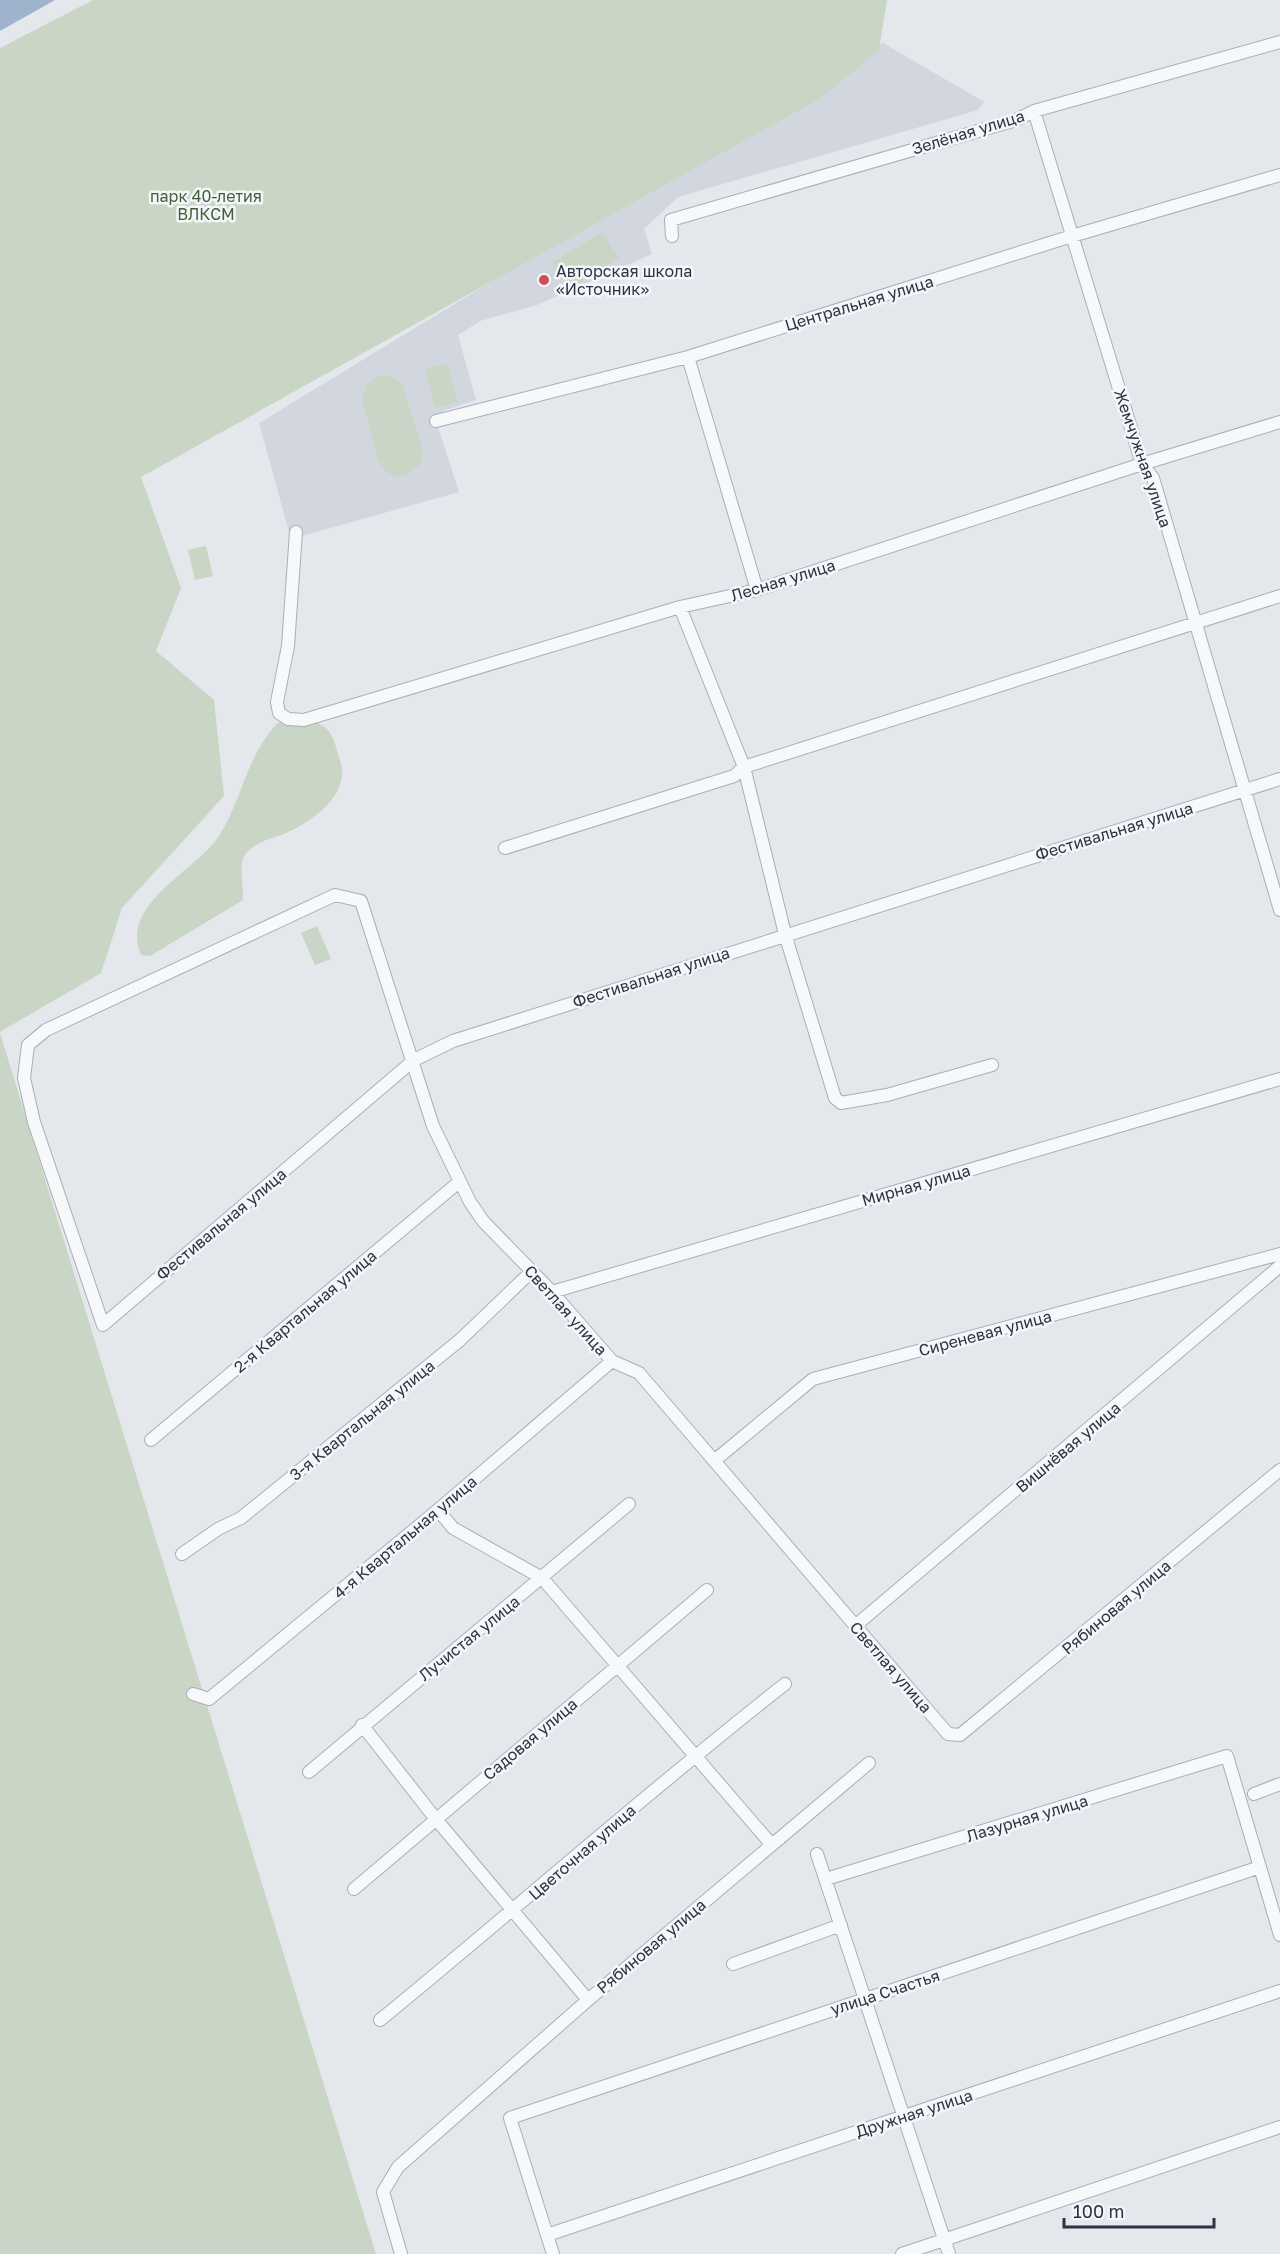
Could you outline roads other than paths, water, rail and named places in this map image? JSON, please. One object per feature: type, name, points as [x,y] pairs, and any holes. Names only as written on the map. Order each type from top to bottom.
[{"type":"street","name":"Зелёная улица","points":[[672,236],[671,220],[1016,120],[1034,111],[1280,42]]},
{"type":"street","name":"Жемчужная улица","points":[[1034,111],[1142,464],[1153,478],[1280,910]]},
{"type":"street","name":"Центральная улица","points":[[436,421],[688,357],[1072,236],[1280,175]]},
{"type":"street","points":[[688,357],[757,590]]},
{"type":"street","name":"Лесная улица","points":[[296,532],[288,646],[277,709],[288,719],[304,720],[680,607],[757,590],[1142,464],[1280,422]]},
{"type":"street","points":[[505,848],[734,776],[744,767],[1280,596]]},
{"type":"street","points":[[680,607],[744,767],[785,934],[834,1098],[841,1103],[887,1095],[992,1065]]},
{"type":"street","name":"Фестивальная улица","points":[[103,1325],[414,1060],[453,1041],[1280,779]]},
{"type":"street","name":"Светлая улица","points":[[103,1325],[34,1122],[24,1078],[28,1046],[46,1030],[335,895],[361,901],[414,1060],[433,1126],[459,1182],[483,1221],[552,1292],[612,1361],[639,1373],[948,1734]]},
{"type":"street","name":"Мирная улица","points":[[552,1292],[1280,1079]]},
{"type":"street","name":"2-я Квартальная улица","points":[[151,1440],[459,1182]]},
{"type":"street","name":"Сиреневая улица","points":[[714,1461],[813,1379],[1280,1254]]},
{"type":"street","name":"Вишнёвая улица","points":[[855,1626],[1280,1266]]},
{"type":"street","name":"3-я Квартальная улица","points":[[182,1554],[218,1528],[250,1511],[460,1340],[531,1272]]},
{"type":"street","name":"4-я Квартальная улица","points":[[193,1694],[209,1700],[438,1510],[612,1361]]},
{"type":"street","name":"Рябиновая улица","points":[[948,1734],[960,1735],[1280,1470]]},
{"type":"street","name":"Лучистая улица","points":[[309,1772],[362,1725],[629,1504]]},
{"type":"street","points":[[438,1510],[453,1528],[542,1578],[771,1844]]},
{"type":"street","name":"Садовая улица","points":[[354,1889],[435,1818],[708,1590]]},
{"type":"street","name":"Цветочная улица","points":[[380,2020],[513,1911],[694,1755],[785,1684]]},
{"type":"street","points":[[362,1725],[435,1818],[588,2000]]},
{"type":"street","name":"Лазурная улица","points":[[826,1879],[1227,1756],[1260,1867]]},
{"type":"street","name":"Рябиновая улица","points":[[401,2254],[383,2192],[398,2167],[588,2000],[869,1763]]},
{"type":"street","points":[[1254,1794],[1280,1784]]},
{"type":"street","points":[[817,1854],[949,2254]]},
{"type":"street","points":[[1260,1867],[1280,1935]]},
{"type":"street","name":"улица Счастья","points":[[548,2235],[510,2118],[1260,1867]]},
{"type":"street","points":[[733,1964],[841,1925]]},
{"type":"street","name":"Дружная улица","points":[[548,2235],[1280,1991]]},
{"type":"street","points":[[902,2254],[1280,2127]]},
{"type":"street","points":[[548,2235],[553,2254]]},
{"type":"water","points":[[0,0],[55,0],[0,31]]},
{"type":"place","name":"Авторская школа «Источник»","points":[[544,280]]},
{"type":"park label","name":"парк 40-летия ВЛКСМ","points":[[206,205]]}]
